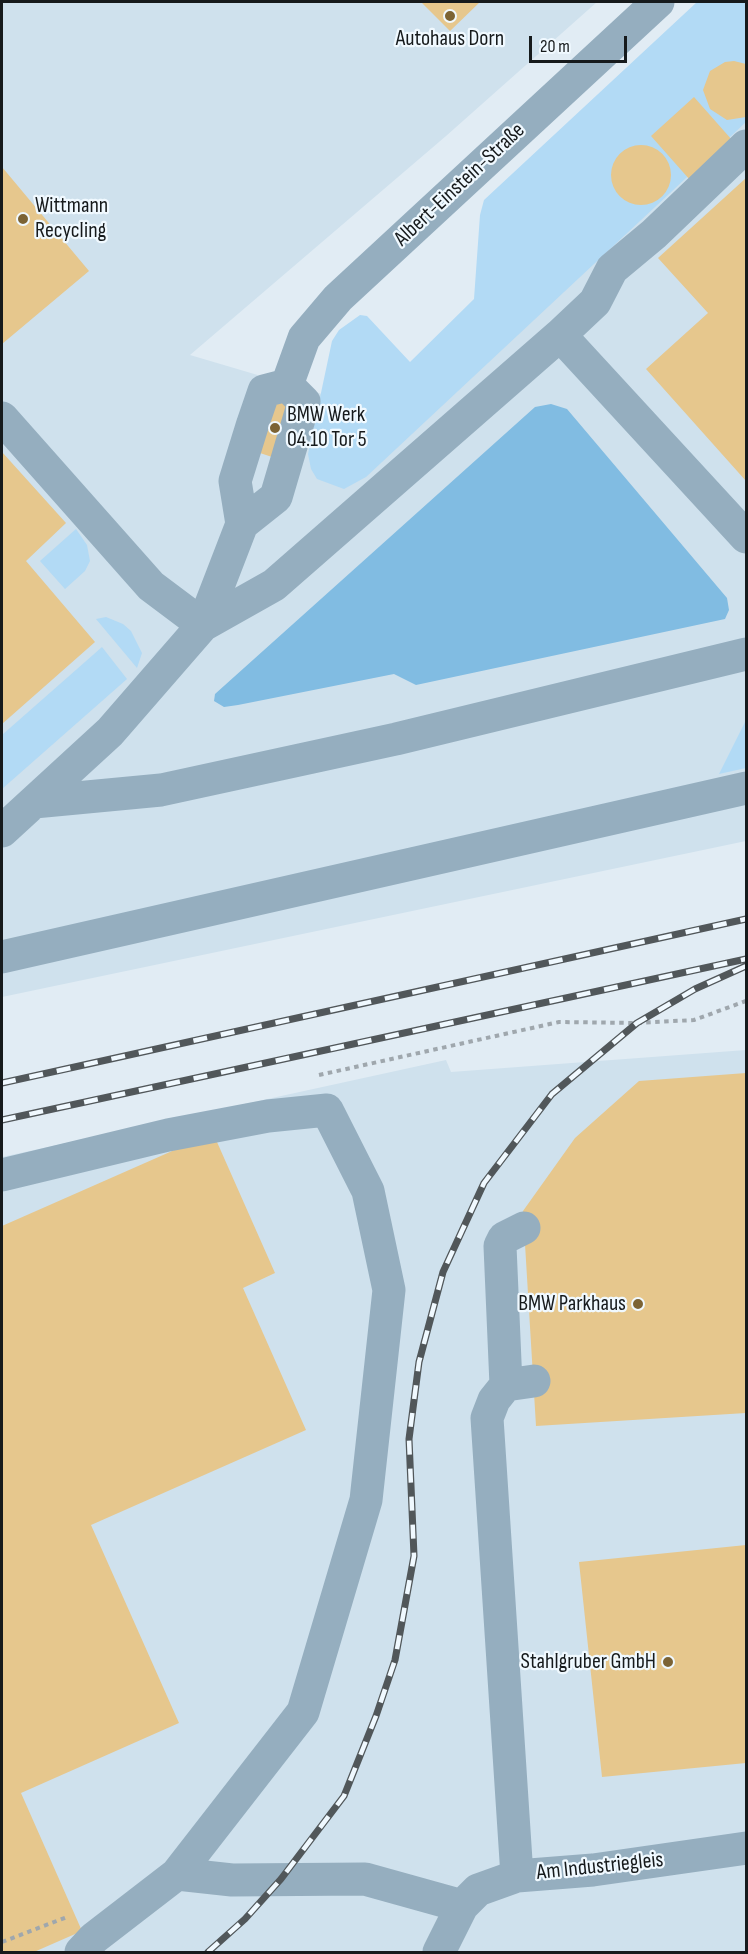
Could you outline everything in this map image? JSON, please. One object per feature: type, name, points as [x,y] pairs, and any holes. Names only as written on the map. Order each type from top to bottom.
[{"type":"street","name":"Albert-Einstein-Straße","points":[[286,385],[304,338],[338,298],[658,2]]},
{"type":"street","points":[[2,831],[110,732],[203,625],[274,585],[560,335],[595,302],[612,269],[654,234],[747,146]]},
{"type":"street","points":[[560,335],[747,537]]},
{"type":"street","points":[[203,625],[242,524],[235,481],[264,391],[286,385],[304,402],[276,497],[242,524]]},
{"type":"street","points":[[2,418],[151,586],[203,625]]},
{"type":"street","points":[[34,802],[161,790],[396,739],[747,654]]},
{"type":"street","points":[[2,957],[747,788]]},
{"type":"street","points":[[2,1175],[168,1135],[268,1116],[327,1110],[368,1191],[389,1290],[366,1500],[303,1712],[177,1874],[94,1938],[81,1953]]},
{"type":"street","points":[[517,1876],[487,1418],[494,1400],[520,1383],[500,1246],[504,1238],[524,1228]]},
{"type":"street","name":"Am Industriegleis","points":[[462,1906],[478,1890],[517,1876],[592,1870],[747,1848]]},
{"type":"street","points":[[177,1874],[232,1881],[365,1879],[462,1906],[439,1953]]},
{"type":"path","points":[[314,1076],[559,1022],[637,1023],[694,1020],[747,1001]]},
{"type":"shaded area","points":[[2,2],[597,2],[446,136],[190,355],[332,397],[423,370],[746,2],[746,841],[2,997]]},
{"type":"shaded area","points":[[697,2],[746,2],[746,122],[366,477],[344,489],[317,479],[311,469],[308,454],[332,341],[339,330],[360,315],[367,316],[410,362],[474,299],[480,215],[484,200]]},
{"type":"shaded area","points":[[551,404],[567,409],[727,598],[729,610],[725,619],[416,685],[394,674],[238,705],[224,707],[214,701],[215,694],[535,407]]},
{"type":"shaded area","points":[[76,529],[87,545],[90,561],[85,571],[65,589],[40,561]]},
{"type":"shaded area","points":[[106,617],[123,624],[131,631],[142,653],[137,668],[96,619]]},
{"type":"shaded area","points":[[102,647],[127,679],[2,789],[2,735]]},
{"type":"shaded area","points":[[746,720],[746,768],[719,774]]},
{"type":"shaded area","points":[[746,1050],[746,1952],[2,1952],[2,1157],[446,1060],[451,1072]]},
{"type":"building","name":"Autohaus Dorn","points":[[421,2],[480,2],[450,31]]},
{"type":"building","points":[[734,61],[746,64],[746,117],[727,120],[710,109],[703,90],[710,71],[725,62]]},
{"type":"building","points":[[694,97],[732,140],[690,180],[651,136]]},
{"type":"building","points":[[641,145],[662,154],[671,175],[662,196],[641,205],[620,196],[611,175],[620,154]]},
{"type":"building","name":"Wittmann Recycling","points":[[2,167],[89,271],[2,344]]},
{"type":"building","points":[[746,178],[746,481],[646,369],[708,313],[658,258]]},
{"type":"building","name":"BMW Werk 04.10 Tor 5","points":[[276,397],[293,403],[275,458],[257,452]]},
{"type":"building","points":[[2,452],[66,523],[26,561],[95,642],[2,724]]},
{"type":"building","name":"BMW Parkhaus","points":[[746,1073],[746,1413],[536,1426],[523,1211],[575,1138],[639,1081]]},
{"type":"building","points":[[213,1133],[275,1273],[243,1288],[306,1430],[91,1525],[179,1723],[21,1793],[82,1931],[34,1952],[2,1952],[2,1226]]},
{"type":"building","name":"Stahlgruber GmbH","points":[[746,1545],[746,1763],[602,1777],[579,1562]]},
{"type":"railway","points":[[2,1083],[746,919]]},
{"type":"railway","points":[[2,1120],[746,959]]},
{"type":"railway","points":[[208,1952],[245,1919],[281,1879],[344,1796],[376,1716],[395,1660],[414,1556],[409,1439],[419,1362],[443,1272],[484,1183],[552,1094],[637,1023],[695,989],[746,966]]},
{"type":"place","name":"Autohaus Dorn","points":[[450,16]]},
{"type":"place","name":"Wittmann Recycling","points":[[23,219]]},
{"type":"place","name":"BMW Werk 04.10 Tor 5","points":[[275,428]]},
{"type":"place","name":"BMW Parkhaus","points":[[638,1304]]},
{"type":"place","name":"Stahlgruber GmbH","points":[[668,1662]]}]
